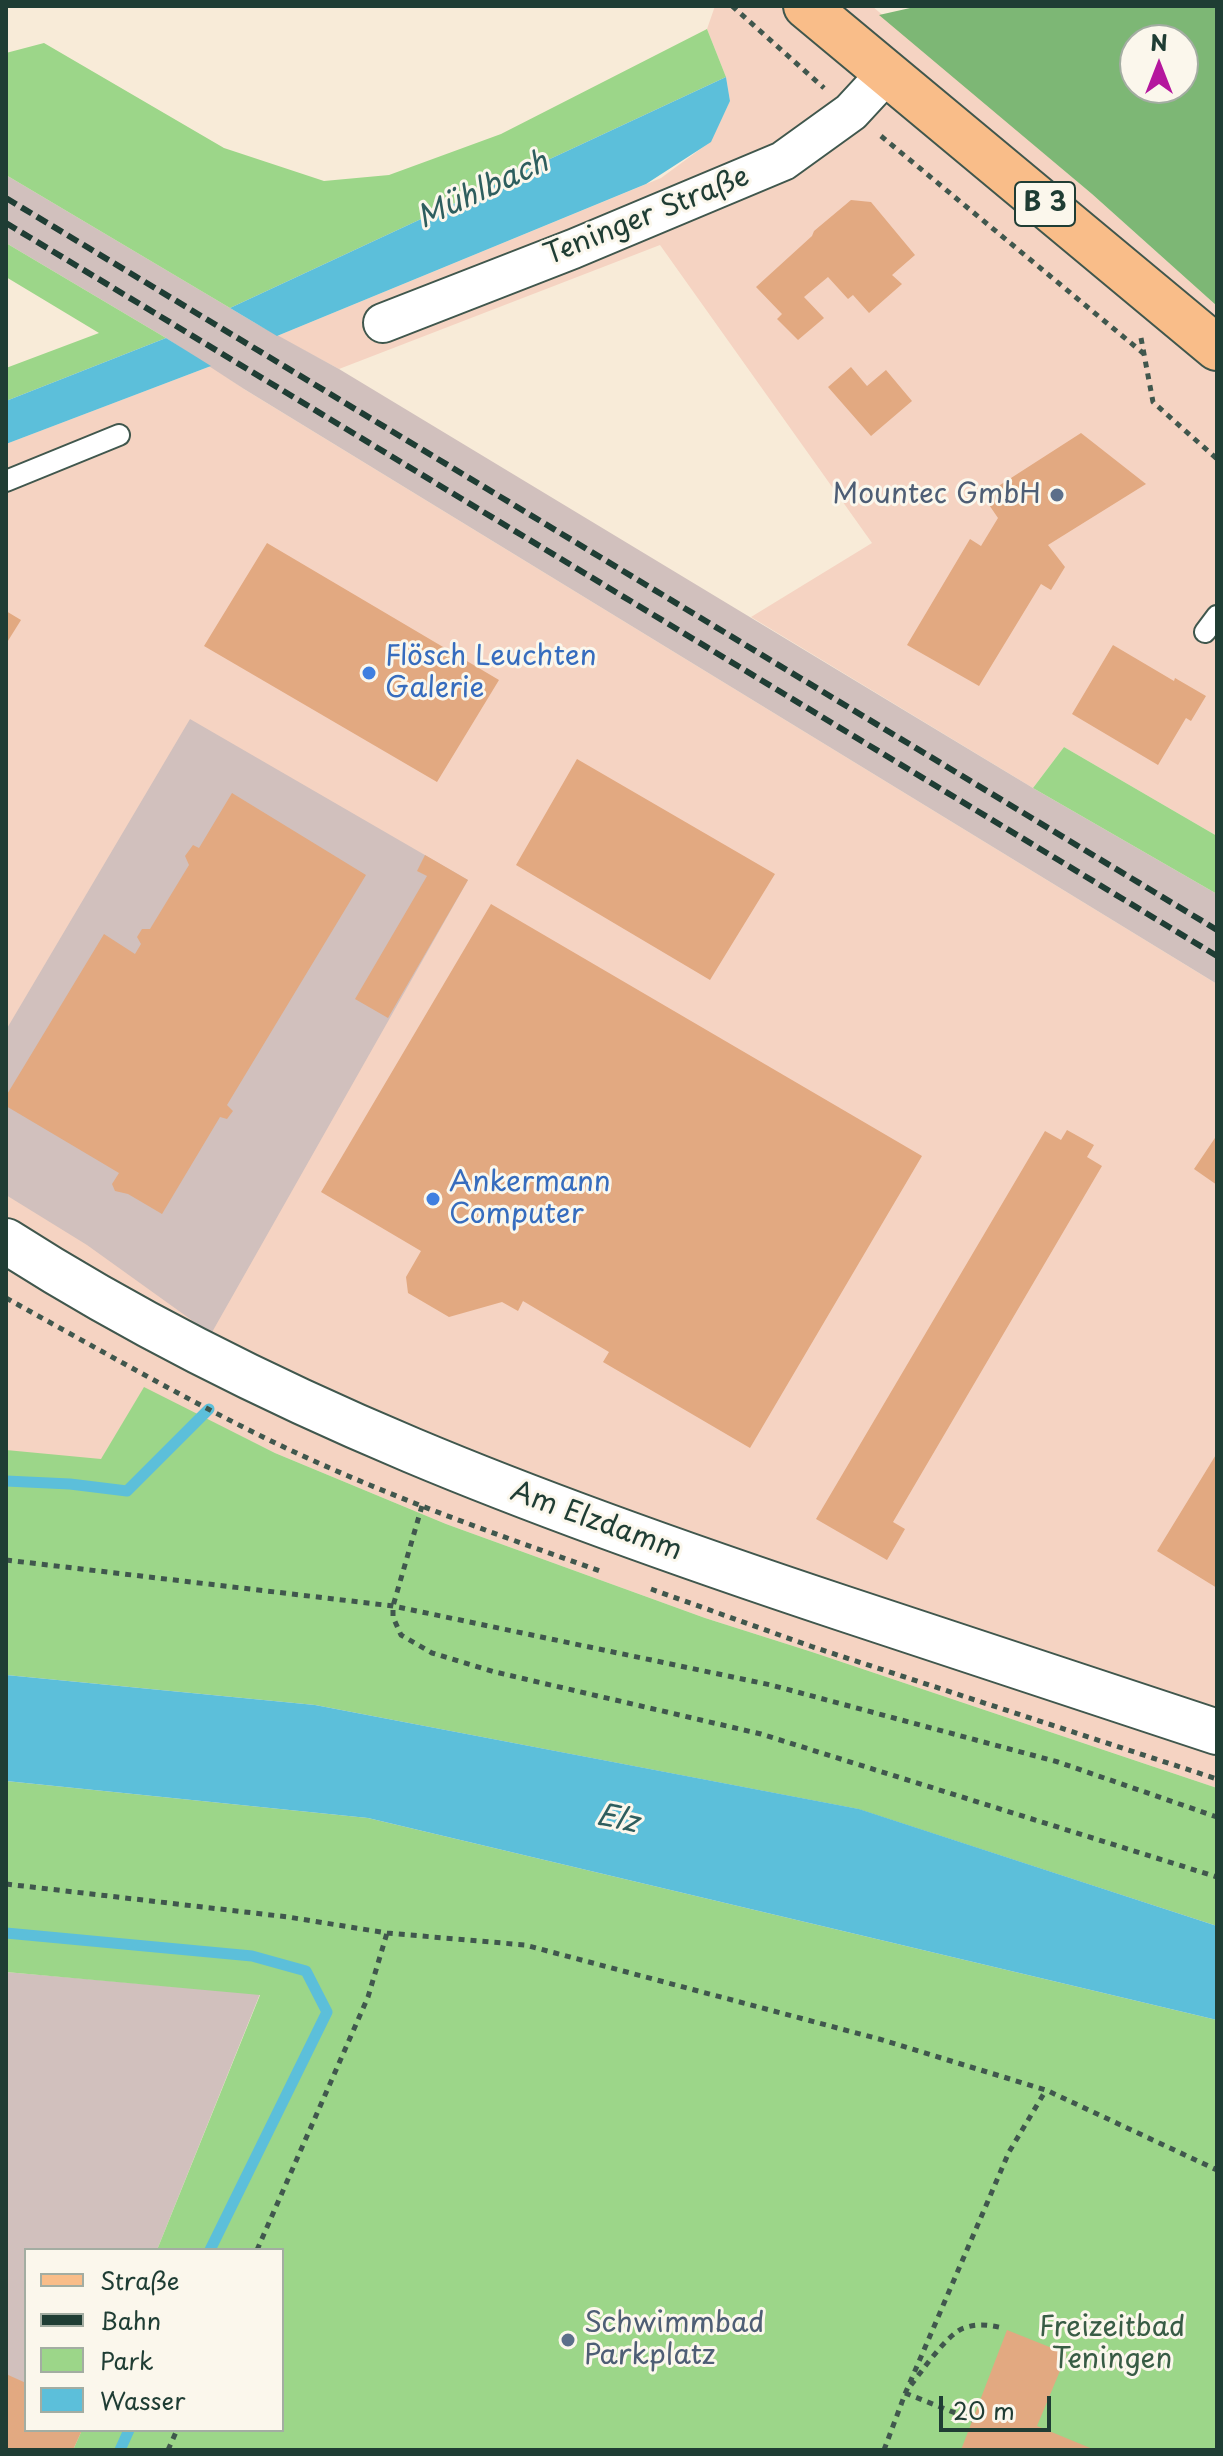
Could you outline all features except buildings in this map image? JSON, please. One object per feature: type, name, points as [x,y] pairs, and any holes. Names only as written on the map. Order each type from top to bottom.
[{"type":"main road","name":"B 3","points":[[806,6],[1217,348]]},
{"type":"street","name":"Teninger Straße","points":[[383,323],[573,249],[783,161],[851,112],[887,73]]},
{"type":"street","name":"Am Elzdamm","points":[[6,1241],[75,1285],[173,1338],[375,1435],[477,1478],[721,1568],[1217,1732]]},
{"type":"lane","points":[[6,481],[119,435]]},
{"type":"path","points":[[732,6],[851,112],[1143,353],[1153,402],[1217,459]]},
{"type":"path","points":[[422,1506],[393,1606],[393,1617],[401,1635],[432,1653],[495,1672],[761,1734],[1217,1877]]},
{"type":"path","points":[[6,1560],[393,1606],[771,1685],[1058,1762],[1217,1817]]},
{"type":"path","points":[[6,1884],[288,1917],[387,1933],[525,1945],[879,2039],[1046,2090],[1217,2170]]},
{"type":"path","points":[[258,2248],[368,1997],[387,1933]]},
{"type":"path","points":[[884,2450],[1009,2152],[1046,2090]]},
{"type":"path","points":[[905,2394],[933,2356],[961,2328],[984,2324],[1003,2328]]},
{"type":"path","points":[[905,2394],[973,2420]]},
{"type":"shaded area","points":[[715,6],[872,6],[1092,194],[1217,306],[1217,836],[1064,747],[1033,788],[751,617],[872,543],[660,245],[339,369],[277,336],[661,178],[710,142],[730,101],[726,77],[707,29]]},
{"type":"shaded area","points":[[6,175],[339,369],[1033,788],[1217,894],[1217,984],[244,389],[166,338],[6,243]]},
{"type":"shaded area","points":[[211,366],[1217,984],[1217,1788],[705,1618],[446,1524],[275,1453],[144,1388],[101,1460],[6,1453],[6,444]]},
{"type":"shaded area","points":[[190,719],[468,880],[211,1334],[87,1245],[6,1195],[6,1030]]},
{"type":"shaded area","points":[[6,1972],[260,1994],[158,2248],[24,2248],[24,2432],[81,2432],[73,2450],[6,2450]]},
{"type":"green space","points":[[919,6],[1217,6],[1217,306],[1092,194],[879,15]]},
{"type":"green space","points":[[707,29],[726,77],[230,308],[6,175],[6,53],[44,43],[224,148],[324,181],[389,175],[501,134]]},
{"type":"green space","points":[[6,243],[166,338],[6,401],[6,368],[99,333],[6,277]]},
{"type":"green space","points":[[1064,747],[1217,836],[1217,894],[1033,788]]},
{"type":"green space","points":[[144,1387],[275,1453],[446,1524],[705,1618],[1217,1788],[1217,1926],[858,1809],[315,1705],[6,1675],[6,1450],[101,1459]]},
{"type":"green space","name":"Freizeitbad Teningen","points":[[6,1781],[368,1818],[1217,2020],[1217,2450],[73,2450],[81,2432],[284,2432],[284,2248],[158,2248],[260,1995],[6,1972]]},
{"type":"water","name":"Mühlbach","points":[[726,77],[730,101],[711,142],[646,184],[277,336],[230,308]]},
{"type":"water","points":[[166,338],[211,366],[6,444],[6,401]]},
{"type":"water","name":"Elz","points":[[6,1675],[315,1705],[859,1809],[1217,1926],[1217,2020],[368,1818],[6,1781]]},
{"type":"waterway","points":[[6,1481],[127,1491],[209,1409]]},
{"type":"waterway","points":[[6,1933],[252,1956],[306,1971],[327,2012],[211,2248]]},
{"type":"waterway","points":[[120,2450],[128,2432]]},
{"type":"railway","points":[[6,198],[1217,930]]},
{"type":"railway","points":[[6,223],[1217,956]]},
{"type":"place","name":"Mountec GmbH","points":[[1057,495]]},
{"type":"place","name":"Flösch Leuchten Galerie","points":[[369,673]]},
{"type":"place","name":"Ankermann Computer","points":[[433,1199]]},
{"type":"place","name":"Schwimmbad Parkplatz","points":[[568,2340]]}]
